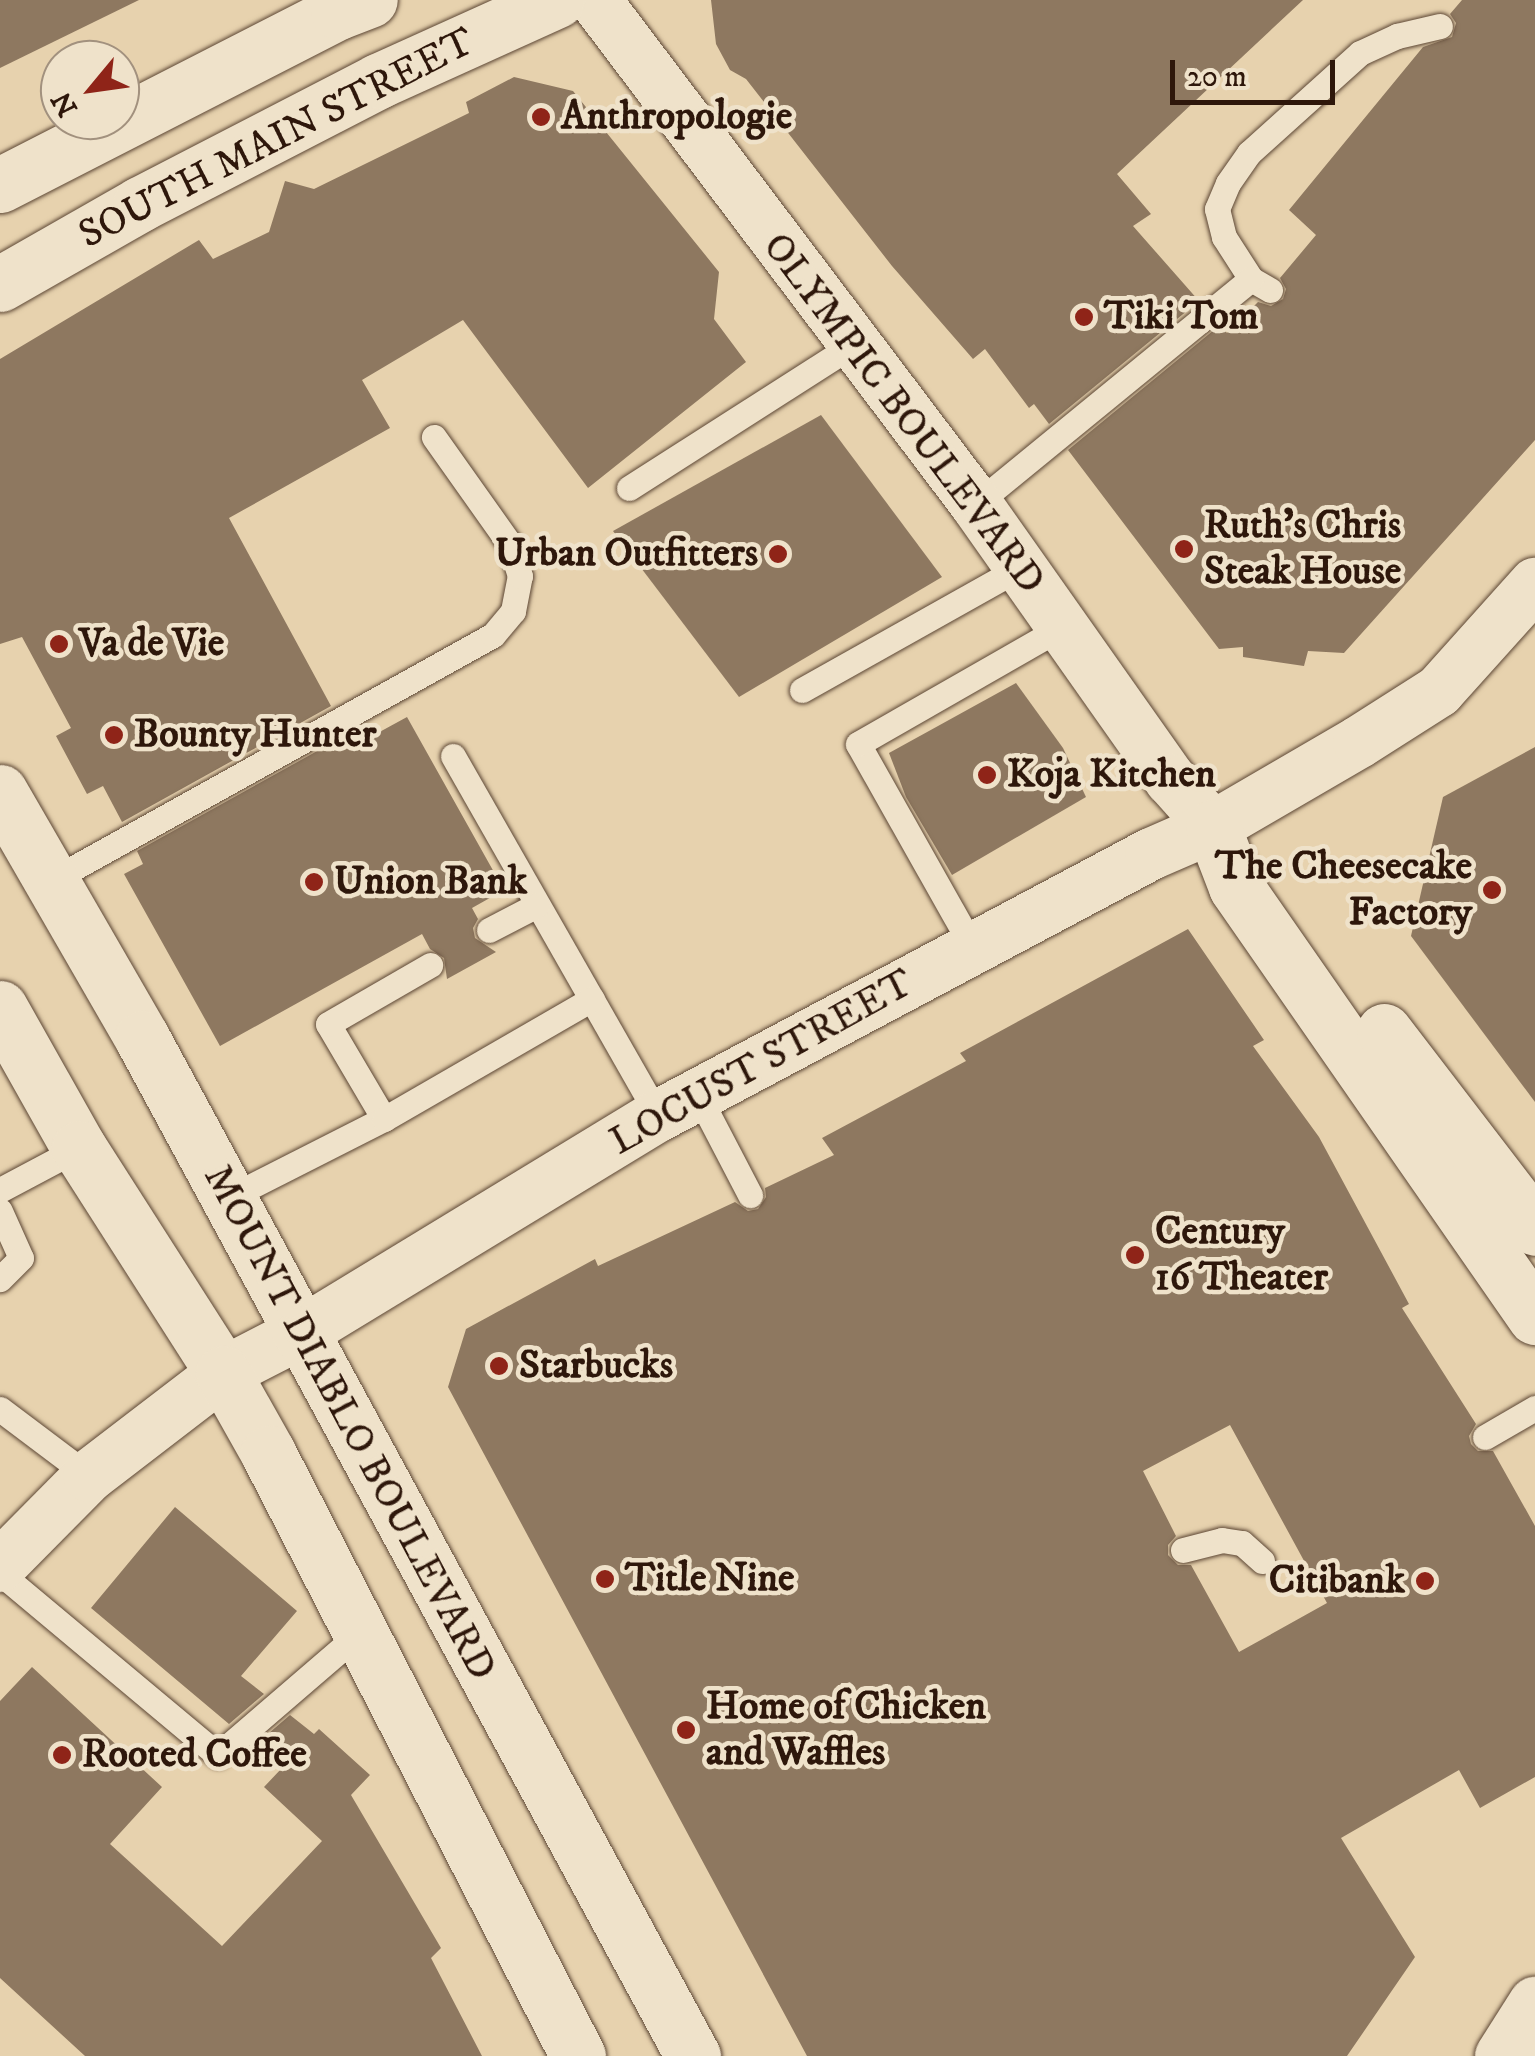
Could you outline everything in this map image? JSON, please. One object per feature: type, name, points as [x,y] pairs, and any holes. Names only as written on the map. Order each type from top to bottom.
[{"type":"main road","name":"SOUTH MAIN STREET","points":[[0,185],[338,12],[370,0]]},
{"type":"main road","name":"SOUTH MAIN STREET","points":[[0,284],[140,204],[378,81],[557,0]]},
{"type":"main road","name":"MOUNT DIABLO BOULEVARD","points":[[0,792],[228,1198],[692,2056]]},
{"type":"main road","name":"OLYMPIC BOULEVARD","points":[[1213,827],[1266,868],[1420,1082],[1535,1228]]},
{"type":"main road","name":"OLYMPIC BOULEVARD","points":[[1213,827],[1236,887],[1535,1318]]},
{"type":"main road","points":[[0,1008],[79,1148],[223,1373],[578,2056]]},
{"type":"main road","points":[[1502,2056],[1535,2004]]},
{"type":"street","name":"OLYMPIC BOULEVARD","points":[[595,0],[976,504],[1171,780],[1213,827]]},
{"type":"street","name":"LOCUST STREET","points":[[0,1570],[89,1476],[223,1373],[300,1334],[678,1106],[974,948],[1213,827],[1439,692],[1535,584]]},
{"type":"lane","points":[[976,504],[1261,284],[1224,237],[1217,209],[1249,153],[1360,53],[1397,36],[1440,26]]},
{"type":"lane","points":[[630,488],[853,344]]},
{"type":"lane","points":[[52,880],[493,635],[513,611],[520,576],[509,543],[434,437]]},
{"type":"lane","points":[[802,690],[1020,568]]},
{"type":"lane","points":[[974,948],[858,744],[1062,627]]},
{"type":"lane","points":[[453,756],[592,999],[750,1194]]},
{"type":"lane","points":[[489,930],[538,905]]},
{"type":"lane","points":[[384,1120],[328,1024],[430,965]]},
{"type":"lane","points":[[228,1198],[384,1120],[592,999]]},
{"type":"lane","points":[[0,1190],[79,1148]]},
{"type":"lane","points":[[0,1212],[21,1258],[0,1280]]},
{"type":"lane","points":[[1485,1437],[1535,1408]]},
{"type":"lane","points":[[0,1409],[89,1476]]},
{"type":"lane","points":[[1184,1550],[1222,1540],[1242,1542],[1262,1562]]},
{"type":"lane","points":[[0,1570],[218,1754],[360,1633]]},
{"type":"building","points":[[0,0],[139,0],[57,40],[40,40],[40,48],[0,68]]},
{"type":"building","points":[[711,0],[1303,0],[1117,174],[1151,214],[1133,226],[1199,301],[1049,424],[1034,404],[1029,408],[985,349],[973,359],[892,266],[746,79],[730,70],[716,44]]},
{"type":"building","points":[[1462,0],[1535,0],[1535,440],[1344,653],[1308,651],[1304,666],[1243,657],[1243,647],[1219,649],[1068,450],[1220,325],[1227,333],[1258,302],[1271,306],[1283,299],[1286,289],[1280,278],[1316,235],[1289,210],[1423,47],[1452,37],[1456,23],[1450,14]]},
{"type":"building","points":[[514,77],[573,91],[719,272],[714,319],[746,362],[588,488],[463,320],[362,380],[390,428],[229,518],[331,706],[122,822],[103,786],[87,794],[56,736],[71,728],[22,637],[0,644],[0,359],[199,240],[213,259],[269,232],[285,181],[314,189],[469,113],[466,102]]},
{"type":"building","name":"Urban Outfitters","points":[[821,415],[942,577],[739,697],[613,531]]},
{"type":"building","name":"Koja Kitchen","points":[[1016,683],[1063,748],[1086,797],[952,875],[906,797],[889,753]]},
{"type":"building","name":"Union Bank","points":[[407,717],[504,890],[472,908],[478,919],[473,928],[475,938],[496,952],[447,979],[444,958],[430,949],[422,934],[220,1046],[124,874],[143,864],[137,851],[346,735],[352,747]]},
{"type":"building","points":[[1535,747],[1535,1102],[1411,936],[1443,797]]},
{"type":"building","points":[[1188,929],[1264,1040],[1253,1046],[1319,1137],[1409,1304],[1402,1308],[1476,1424],[1469,1436],[1471,1444],[1478,1451],[1493,1451],[1535,1526],[1535,1777],[1480,1808],[1459,1770],[1341,1838],[1415,1957],[1347,2056],[807,2056],[448,1387],[466,1329],[595,1259],[598,1266],[735,1202],[748,1211],[758,1209],[766,1197],[765,1188],[834,1155],[822,1138],[966,1061],[960,1053]],"holes":[[[1230,1425],[1327,1603],[1239,1652],[1191,1565],[1178,1565],[1168,1555],[1168,1545],[1176,1536],[1143,1471]]]},
{"type":"building","points":[[175,1507],[297,1611],[241,1676],[264,1694],[229,1724],[91,1608]]},
{"type":"building","points":[[32,1667],[162,1787],[110,1844],[222,1946],[322,1841],[264,1787],[281,1769],[254,1746],[290,1715],[314,1734],[319,1729],[370,1775],[351,1795],[441,1948],[431,1958],[482,2056],[85,2056],[0,1978],[0,1701]]},
{"type":"place","name":"Anthropologie","points":[[541,117]]},
{"type":"place","name":"Tiki Tom","points":[[1084,317]]},
{"type":"place","name":"Ruth's Chris Steak House","points":[[1184,549]]},
{"type":"place","name":"Urban Outfitters","points":[[778,554]]},
{"type":"place","name":"Va de Vie","points":[[59,644]]},
{"type":"place","name":"Bounty Hunter","points":[[114,735]]},
{"type":"place","name":"Koja Kitchen","points":[[987,775]]},
{"type":"place","name":"Union Bank","points":[[314,882]]},
{"type":"place","name":"The Cheesecake Factory","points":[[1492,890]]},
{"type":"place","name":"Century 16 Theater","points":[[1135,1255]]},
{"type":"place","name":"Starbucks","points":[[499,1366]]},
{"type":"place","name":"Title Nine","points":[[605,1579]]},
{"type":"place","name":"Citibank","points":[[1425,1581]]},
{"type":"place","name":"Home of Chicken and Waffles","points":[[686,1730]]},
{"type":"place","name":"Rooted Coffee","points":[[62,1755]]}]
